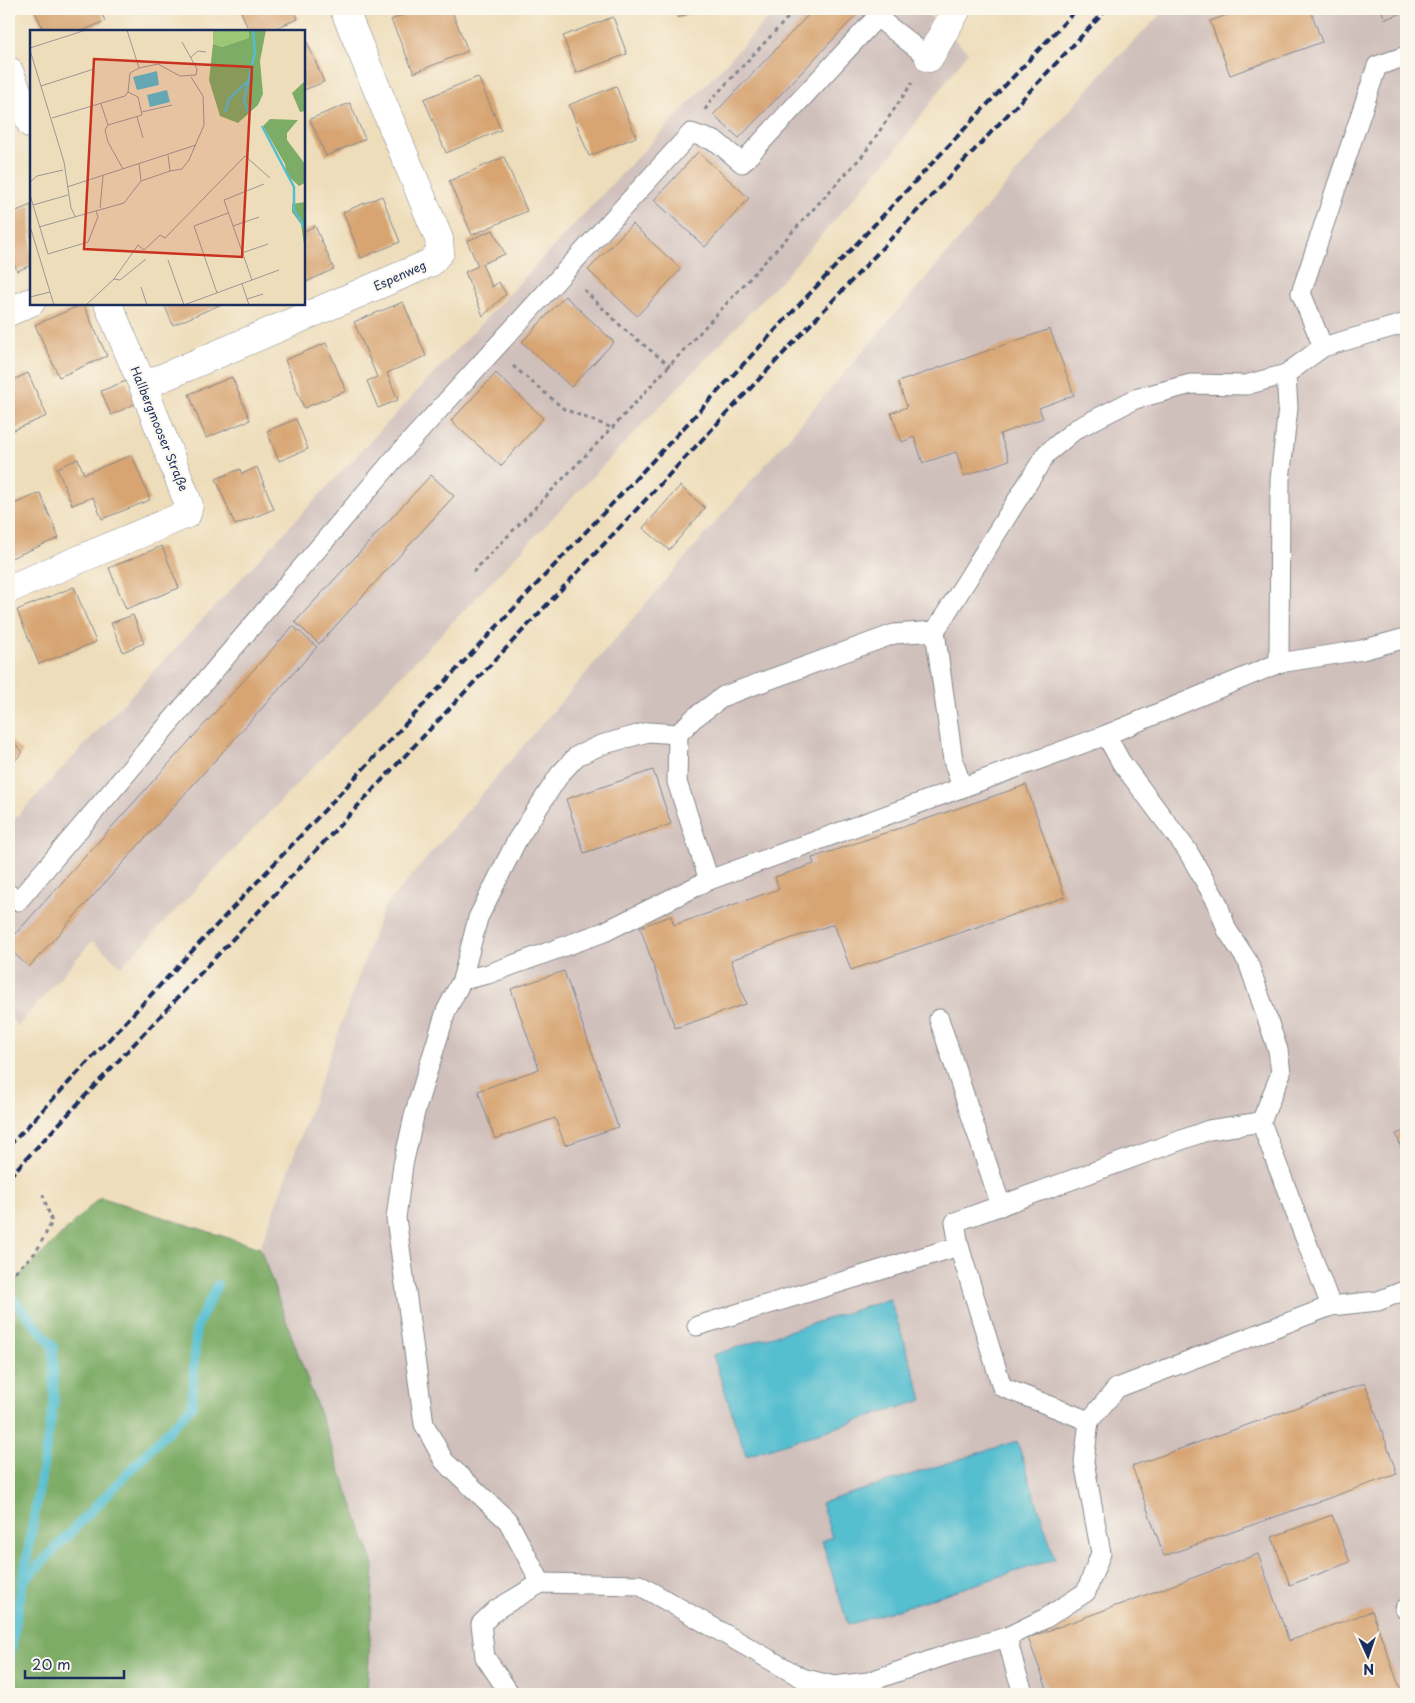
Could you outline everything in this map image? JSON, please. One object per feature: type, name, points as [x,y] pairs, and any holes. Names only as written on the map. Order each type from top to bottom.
[{"type":"street","name":"Espenweg","points":[[143,386],[430,263],[440,252],[439,238],[344,9]]},
{"type":"street","points":[[929,58],[958,9]]},
{"type":"street","points":[[9,71],[30,122]]},
{"type":"street","points":[[9,312],[30,302]]},
{"type":"street","name":"Hallbergmooser Straße","points":[[9,589],[187,514],[189,505],[143,386],[108,305]]},
{"type":"lane","points":[[9,894],[18,901],[388,465],[691,133],[716,142],[742,164],[877,17],[929,58]]},
{"type":"lane","points":[[1323,347],[1301,292],[1377,66],[1406,56]]},
{"type":"lane","points":[[962,788],[953,760],[935,631],[1046,454],[1076,429],[1135,399],[1191,384],[1246,385],[1286,374],[1323,347],[1406,323]]},
{"type":"lane","points":[[1279,663],[1280,480],[1288,408],[1286,374]]},
{"type":"lane","points":[[709,880],[677,782],[678,734],[694,718],[724,696],[894,634],[935,631]]},
{"type":"lane","points":[[462,980],[488,974],[604,932],[709,880],[1106,735],[1279,663],[1362,650],[1406,638]]},
{"type":"lane","points":[[541,1583],[508,1521],[444,1461],[424,1424],[396,1218],[403,1165],[415,1112],[446,1011],[462,980],[478,918],[517,840],[560,774],[577,756],[601,745],[648,732],[678,734]]},
{"type":"lane","points":[[1106,735],[1121,762],[1188,850],[1217,902],[1227,930],[1248,962],[1278,1050],[1281,1073],[1261,1122],[1331,1306]]},
{"type":"lane","points":[[939,1019],[1000,1206]]},
{"type":"lane","points":[[1089,1421],[1002,1386],[959,1246],[955,1222],[1209,1130],[1261,1122]]},
{"type":"lane","points":[[697,1326],[959,1246]]},
{"type":"lane","points":[[510,1694],[485,1657],[481,1624],[498,1608],[541,1583],[639,1585],[802,1678],[834,1686],[868,1682],[964,1649],[1007,1637],[1046,1618],[1086,1592],[1101,1553],[1084,1462],[1089,1421],[1117,1388],[1331,1306],[1378,1301],[1406,1290]]},
{"type":"lane","points":[[1007,1637],[1024,1694]]},
{"type":"path","points":[[691,133],[710,100],[796,9]]},
{"type":"path","points":[[473,572],[670,366],[864,154],[929,58]]},
{"type":"path","points":[[565,272],[624,329],[670,366]]},
{"type":"path","points":[[494,350],[564,409],[612,428]]},
{"type":"path","points":[[9,1277],[36,1252],[52,1222],[42,1192]]},
{"type":"shaded area","points":[[777,9],[923,9],[968,52],[895,151],[788,273],[122,966],[92,941],[17,1027],[9,1014],[9,825]]},
{"type":"shaded area","points":[[1166,9],[1406,9],[1406,1694],[367,1694],[374,1565],[260,1248],[383,909],[1103,72]]},
{"type":"green space","points":[[100,1197],[260,1248],[374,1565],[367,1694],[9,1694],[9,1286]]},
{"type":"water","points":[[890,1299],[923,1400],[746,1456],[713,1355]]},
{"type":"water","points":[[1017,1441],[1055,1559],[848,1625],[822,1541],[832,1537],[821,1503]]},
{"type":"building","points":[[34,9],[100,9],[105,21],[84,30],[44,30]]},
{"type":"building","points":[[240,9],[294,9],[298,19],[270,30],[249,30]]},
{"type":"building","points":[[417,9],[451,9],[468,51],[414,73],[391,20]]},
{"type":"building","points":[[674,9],[700,9],[678,18]]},
{"type":"building","points":[[814,9],[862,9],[739,138],[713,115]]},
{"type":"building","points":[[1244,9],[1310,9],[1322,42],[1230,75],[1210,21]]},
{"type":"building","points":[[1381,9],[1406,9],[1406,12],[1385,19]]},
{"type":"building","points":[[613,17],[627,54],[576,73],[563,36]]},
{"type":"building","points":[[305,37],[324,82],[305,90]]},
{"type":"building","points":[[478,77],[501,130],[446,153],[424,99]]},
{"type":"building","points":[[616,86],[636,137],[589,156],[569,105]]},
{"type":"building","points":[[350,103],[365,139],[326,156],[310,119]]},
{"type":"building","points":[[698,152],[749,198],[705,247],[654,200]]},
{"type":"building","points":[[504,157],[527,211],[472,235],[449,181]]},
{"type":"building","points":[[382,196],[400,242],[361,258],[343,212]]},
{"type":"building","points":[[30,205],[30,265],[17,271],[9,250],[9,214]]},
{"type":"building","points":[[632,224],[681,269],[637,316],[588,270]]},
{"type":"building","points":[[315,226],[334,269],[305,283],[305,231]]},
{"type":"building","points":[[493,230],[505,254],[482,264],[492,287],[499,282],[506,294],[483,316],[465,272],[478,266],[467,241]]},
{"type":"building","points":[[565,296],[614,342],[571,387],[522,342]]},
{"type":"building","points":[[403,302],[426,356],[387,373],[398,400],[378,408],[367,381],[377,377],[354,322]]},
{"type":"building","points":[[83,305],[107,356],[59,377],[35,325]]},
{"type":"building","points":[[164,305],[220,305],[173,325]]},
{"type":"building","points":[[1050,329],[1074,395],[1039,408],[1043,418],[1000,434],[1009,460],[964,476],[956,452],[923,463],[914,437],[902,442],[891,413],[907,407],[898,382]]},
{"type":"building","points":[[326,343],[346,391],[304,408],[285,360]]},
{"type":"building","points":[[28,373],[47,416],[9,432],[9,382]]},
{"type":"building","points":[[496,373],[543,418],[501,466],[451,421]]},
{"type":"building","points":[[232,377],[250,420],[206,438],[189,394]]},
{"type":"building","points":[[126,381],[135,404],[111,415],[101,391]]},
{"type":"building","points":[[296,419],[308,449],[279,461],[267,431]]},
{"type":"building","points":[[132,455],[150,500],[102,519],[93,497],[72,505],[57,468],[78,459],[84,474]]},
{"type":"building","points":[[257,467],[274,509],[235,525],[216,479],[240,469],[242,474]]},
{"type":"building","points":[[431,475],[454,496],[319,644],[295,622]]},
{"type":"building","points":[[680,486],[705,508],[669,550],[643,528]]},
{"type":"building","points":[[40,493],[59,538],[11,558],[9,553],[9,506]]},
{"type":"building","points":[[162,546],[179,588],[126,609],[109,568]]},
{"type":"building","points":[[74,587],[96,642],[39,664],[17,610]]},
{"type":"building","points":[[133,615],[144,643],[123,652],[111,623]]},
{"type":"building","points":[[293,626],[317,647],[29,967],[9,949],[9,941]]},
{"type":"building","points":[[9,739],[23,752],[9,767]]},
{"type":"building","points":[[653,770],[671,824],[584,853],[566,799]]},
{"type":"building","points":[[1026,785],[1065,897],[851,970],[834,924],[795,937],[731,960],[746,1004],[675,1028],[640,927],[671,916],[674,925],[779,889],[775,877],[814,864],[812,858]]},
{"type":"building","points":[[564,971],[618,1127],[565,1145],[555,1118],[495,1139],[478,1091],[539,1069],[511,989]]},
{"type":"building","points":[[1406,1130],[1406,1161],[1396,1134]]},
{"type":"building","points":[[1365,1383],[1397,1474],[1164,1556],[1132,1466]]},
{"type":"building","points":[[1332,1515],[1350,1562],[1290,1585],[1272,1537]]},
{"type":"building","points":[[1258,1554],[1289,1641],[1372,1611],[1402,1694],[1049,1694],[1028,1638]]},
{"type":"waterway","points":[[23,1582],[192,1406],[196,1328],[217,1285]]},
{"type":"waterway","points":[[9,1294],[53,1346],[54,1402],[9,1661]]},
{"type":"railway","points":[[9,1146],[1077,9]]},
{"type":"railway","points":[[9,1177],[1107,9]]}]
